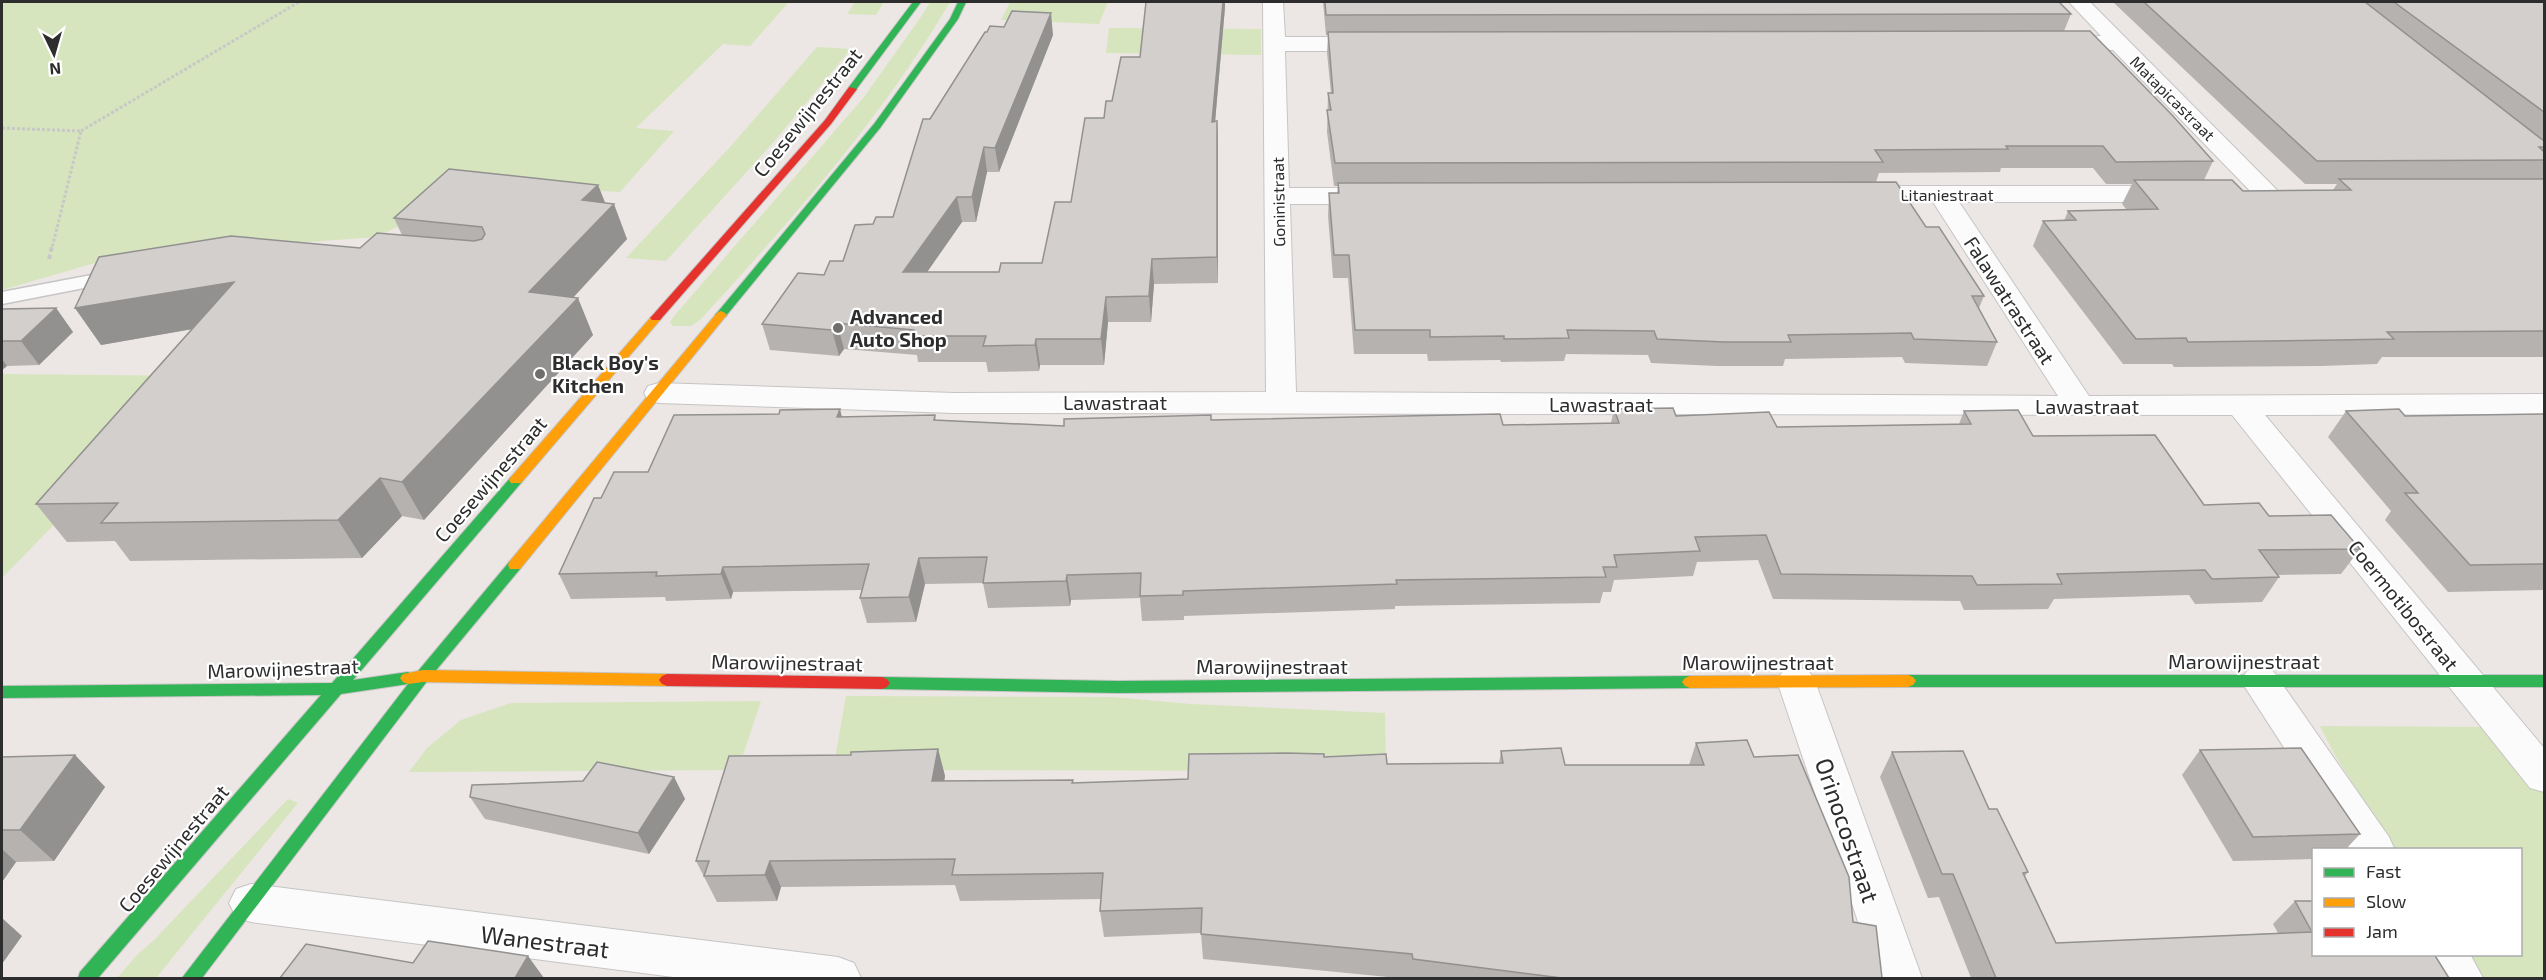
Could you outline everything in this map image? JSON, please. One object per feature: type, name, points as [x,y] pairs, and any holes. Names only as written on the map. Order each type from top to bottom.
[{"type":"main road","name":"Coesewijnestraat","points":[[87,978],[828,122],[917,2]]},
{"type":"main road","points":[[192,978],[423,676],[878,126],[954,19],[962,2]]},
{"type":"main road","name":"Marowijnestraat","points":[[2,692],[334,690],[423,676],[1118,687],[1796,681],[2544,681]]},
{"type":"street","name":"Goninistraat","points":[[1273,2],[1281,402]]},
{"type":"street","name":"Matapicastraat","points":[[2079,2],[2119,43],[2279,194],[2232,194]]},
{"type":"street","points":[[2036,44],[2119,43]]},
{"type":"street","points":[[1273,44],[1392,44]]},
{"type":"street","name":"Litaniestraat","points":[[1834,194],[2197,194]]},
{"type":"street","name":"Falawatrastraat","points":[[1941,194],[2080,406]]},
{"type":"street","points":[[1278,196],[1396,195]]},
{"type":"street","name":"Lawastraat","points":[[659,393],[954,403],[1281,402],[2080,406],[2544,404]]},
{"type":"street","name":"Coermotibostraat","points":[[2241,405],[2544,776]]},
{"type":"street","name":"Orinocostraat","points":[[1796,681],[1900,978]]},
{"type":"street","points":[[2260,681],[2373,848]]},
{"type":"street","name":"Wanestraat","points":[[251,903],[838,978]]},
{"type":"street","points":[[2445,956],[2460,978]]},
{"type":"lane","points":[[2,298],[130,273]]},
{"type":"path","points":[[2,128],[81,130],[299,2]]},
{"type":"path","points":[[41,289],[81,130]]},
{"type":"green space","points":[[2,2],[789,2],[750,46],[723,44],[636,128],[674,131],[620,192],[482,184],[377,237],[119,256],[2,290]]},
{"type":"green space","points":[[855,2],[884,2],[876,15],[847,14]]},
{"type":"green space","points":[[930,2],[950,2],[895,87],[865,128],[801,207],[700,320],[691,326],[673,326],[670,322],[675,315],[864,97]]},
{"type":"green space","points":[[1010,2],[1108,2],[1099,24],[1001,20]]},
{"type":"green space","points":[[1109,28],[1261,29],[1261,55],[1106,53]]},
{"type":"green space","points":[[817,47],[851,49],[771,145],[666,261],[626,258],[730,147]]},
{"type":"green space","points":[[2,374],[199,376],[2,578]]},
{"type":"green space","points":[[846,696],[1113,697],[1191,704],[1385,713],[1386,771],[833,770]]},
{"type":"green space","points":[[761,701],[738,770],[409,772],[427,748],[461,720],[511,703]]},
{"type":"green space","points":[[2320,726],[2493,727],[2544,791],[2544,978],[2482,978],[2467,956],[2522,956],[2522,848],[2395,848],[2337,759]]},
{"type":"green space","points":[[288,799],[298,803],[156,978],[117,978],[137,955],[155,939]]},
{"type":"building","points":[[1146,2],[1223,2],[1212,122],[1217,121],[1217,257],[1152,259],[1149,296],[1106,297],[1101,339],[1036,339],[1035,345],[983,346],[986,336],[913,336],[914,330],[837,323],[832,330],[762,324],[798,273],[824,275],[830,261],[843,261],[855,225],[873,224],[876,217],[893,217],[923,119],[930,119],[985,32],[990,26],[1004,27],[1012,11],[1051,13],[995,148],[984,147],[972,197],[957,197],[903,272],[999,272],[1001,263],[1042,263],[1055,202],[1071,202],[1085,118],[1104,118],[1106,101],[1112,101],[1121,57],[1140,57]]},
{"type":"building","points":[[1325,2],[2059,2],[2071,14],[1326,15]]},
{"type":"building","points":[[2144,2],[2365,2],[2544,141],[2544,147],[2539,147],[2544,152],[2544,160],[2317,161]]},
{"type":"building","points":[[2394,2],[2544,2],[2544,112]]},
{"type":"building","points":[[2090,31],[2173,116],[2213,161],[2116,162],[2103,146],[2006,146],[2008,149],[1875,150],[1883,162],[1335,163],[1327,110],[1331,110],[1328,93],[1333,93],[1328,32]]},
{"type":"building","points":[[449,169],[598,185],[582,200],[614,204],[529,292],[578,298],[402,482],[380,478],[338,520],[101,523],[118,503],[36,504],[234,282],[75,308],[99,257],[231,236],[360,248],[377,233],[474,241],[482,239],[485,234],[482,227],[394,218]]},
{"type":"building","points":[[2339,179],[2544,179],[2544,331],[2387,332],[2394,339],[2188,342],[2186,338],[2136,339],[2043,221],[2076,220],[2068,211],[2158,209],[2134,180],[2232,180],[2243,191],[2351,190]]},
{"type":"building","points":[[1896,182],[1926,227],[1939,227],[1984,296],[1972,296],[1997,342],[1914,339],[1911,333],[1788,335],[1791,342],[1724,342],[1657,339],[1654,331],[1567,330],[1569,338],[1504,339],[1504,336],[1430,337],[1430,330],[1355,330],[1349,255],[1334,255],[1329,193],[1339,193],[1338,183]]},
{"type":"building","points":[[56,308],[21,341],[2,341],[2,309]]},
{"type":"building","points":[[1673,408],[1676,416],[1769,412],[1777,427],[1971,424],[1964,411],[2018,410],[2033,436],[2155,435],[2204,505],[2259,503],[2269,516],[2331,515],[2360,549],[2259,550],[2279,577],[2212,579],[2205,570],[2057,574],[2062,584],[1977,585],[1972,576],[1781,574],[1766,535],[1695,537],[1700,551],[1614,555],[1617,567],[1603,567],[1606,577],[1396,580],[1397,584],[1183,591],[1183,595],[1140,596],[1141,573],[1067,575],[1066,581],[983,583],[987,557],[919,558],[909,597],[860,598],[869,564],[723,567],[721,574],[656,576],[657,572],[559,574],[594,498],[601,498],[614,472],[648,472],[674,415],[779,414],[780,410],[840,409],[837,417],[935,415],[934,420],[1064,426],[1064,419],[1211,415],[1211,420],[1500,414],[1503,425],[1619,423],[1614,409]]},
{"type":"building","points":[[2399,409],[2405,416],[2544,414],[2544,564],[2470,565],[2405,493],[2418,493],[2346,411]]},
{"type":"building","points":[[1747,740],[1754,757],[1798,755],[1849,877],[1853,922],[1876,926],[1882,978],[1562,978],[1413,959],[1412,954],[1201,934],[1202,908],[1100,911],[1103,873],[952,875],[955,859],[770,861],[765,875],[704,876],[709,861],[696,861],[729,756],[851,755],[851,752],[938,749],[932,781],[1073,780],[1072,783],[1188,779],[1189,754],[1286,753],[1324,754],[1324,757],[1386,754],[1387,764],[1503,763],[1501,751],[1561,748],[1565,765],[1704,765],[1696,743]]},
{"type":"building","points":[[2301,748],[2360,834],[2253,837],[2200,750]]},
{"type":"building","points":[[1963,751],[1989,809],[1997,809],[2028,872],[2023,873],[2056,943],[2312,932],[2312,956],[2435,956],[2449,978],[1996,978],[1953,874],[1942,874],[1892,752]]},
{"type":"building","points":[[75,755],[20,830],[2,830],[2,757]]},
{"type":"building","points":[[597,762],[674,777],[638,833],[470,797],[472,785],[583,781]]},
{"type":"building","points":[[2295,901],[2312,901],[2312,932]]},
{"type":"building","points":[[428,941],[528,956],[515,978],[280,978],[306,944],[413,963]]},
{"type":"traffic: fast","points":[[852,89],[917,2]]},
{"type":"traffic: fast","points":[[721,315],[877,126],[954,19],[962,2]]},
{"type":"traffic: fast","points":[[87,978],[516,480]]},
{"type":"traffic: fast","points":[[191,978],[423,676],[515,565]]},
{"type":"traffic: fast","points":[[2,692],[334,689],[408,678]]},
{"type":"traffic: fast","points":[[1908,681],[2544,681]]},
{"type":"traffic: fast","points":[[882,683],[1118,687],[1690,682]]},
{"type":"traffic: slow","points":[[515,565],[721,315]]},
{"type":"traffic: slow","points":[[516,480],[656,318]]},
{"type":"traffic: slow","points":[[408,678],[423,676],[667,680]]},
{"type":"traffic: slow","points":[[1690,682],[1908,681]]},
{"type":"traffic: jam","points":[[656,318],[828,122],[852,89]]},
{"type":"traffic: jam","points":[[667,680],[882,683]]},
{"type":"place","name":"Advanced Auto Shop","points":[[838,328]]},
{"type":"place","name":"Black Boy's Kitchen","points":[[540,374]]}]
